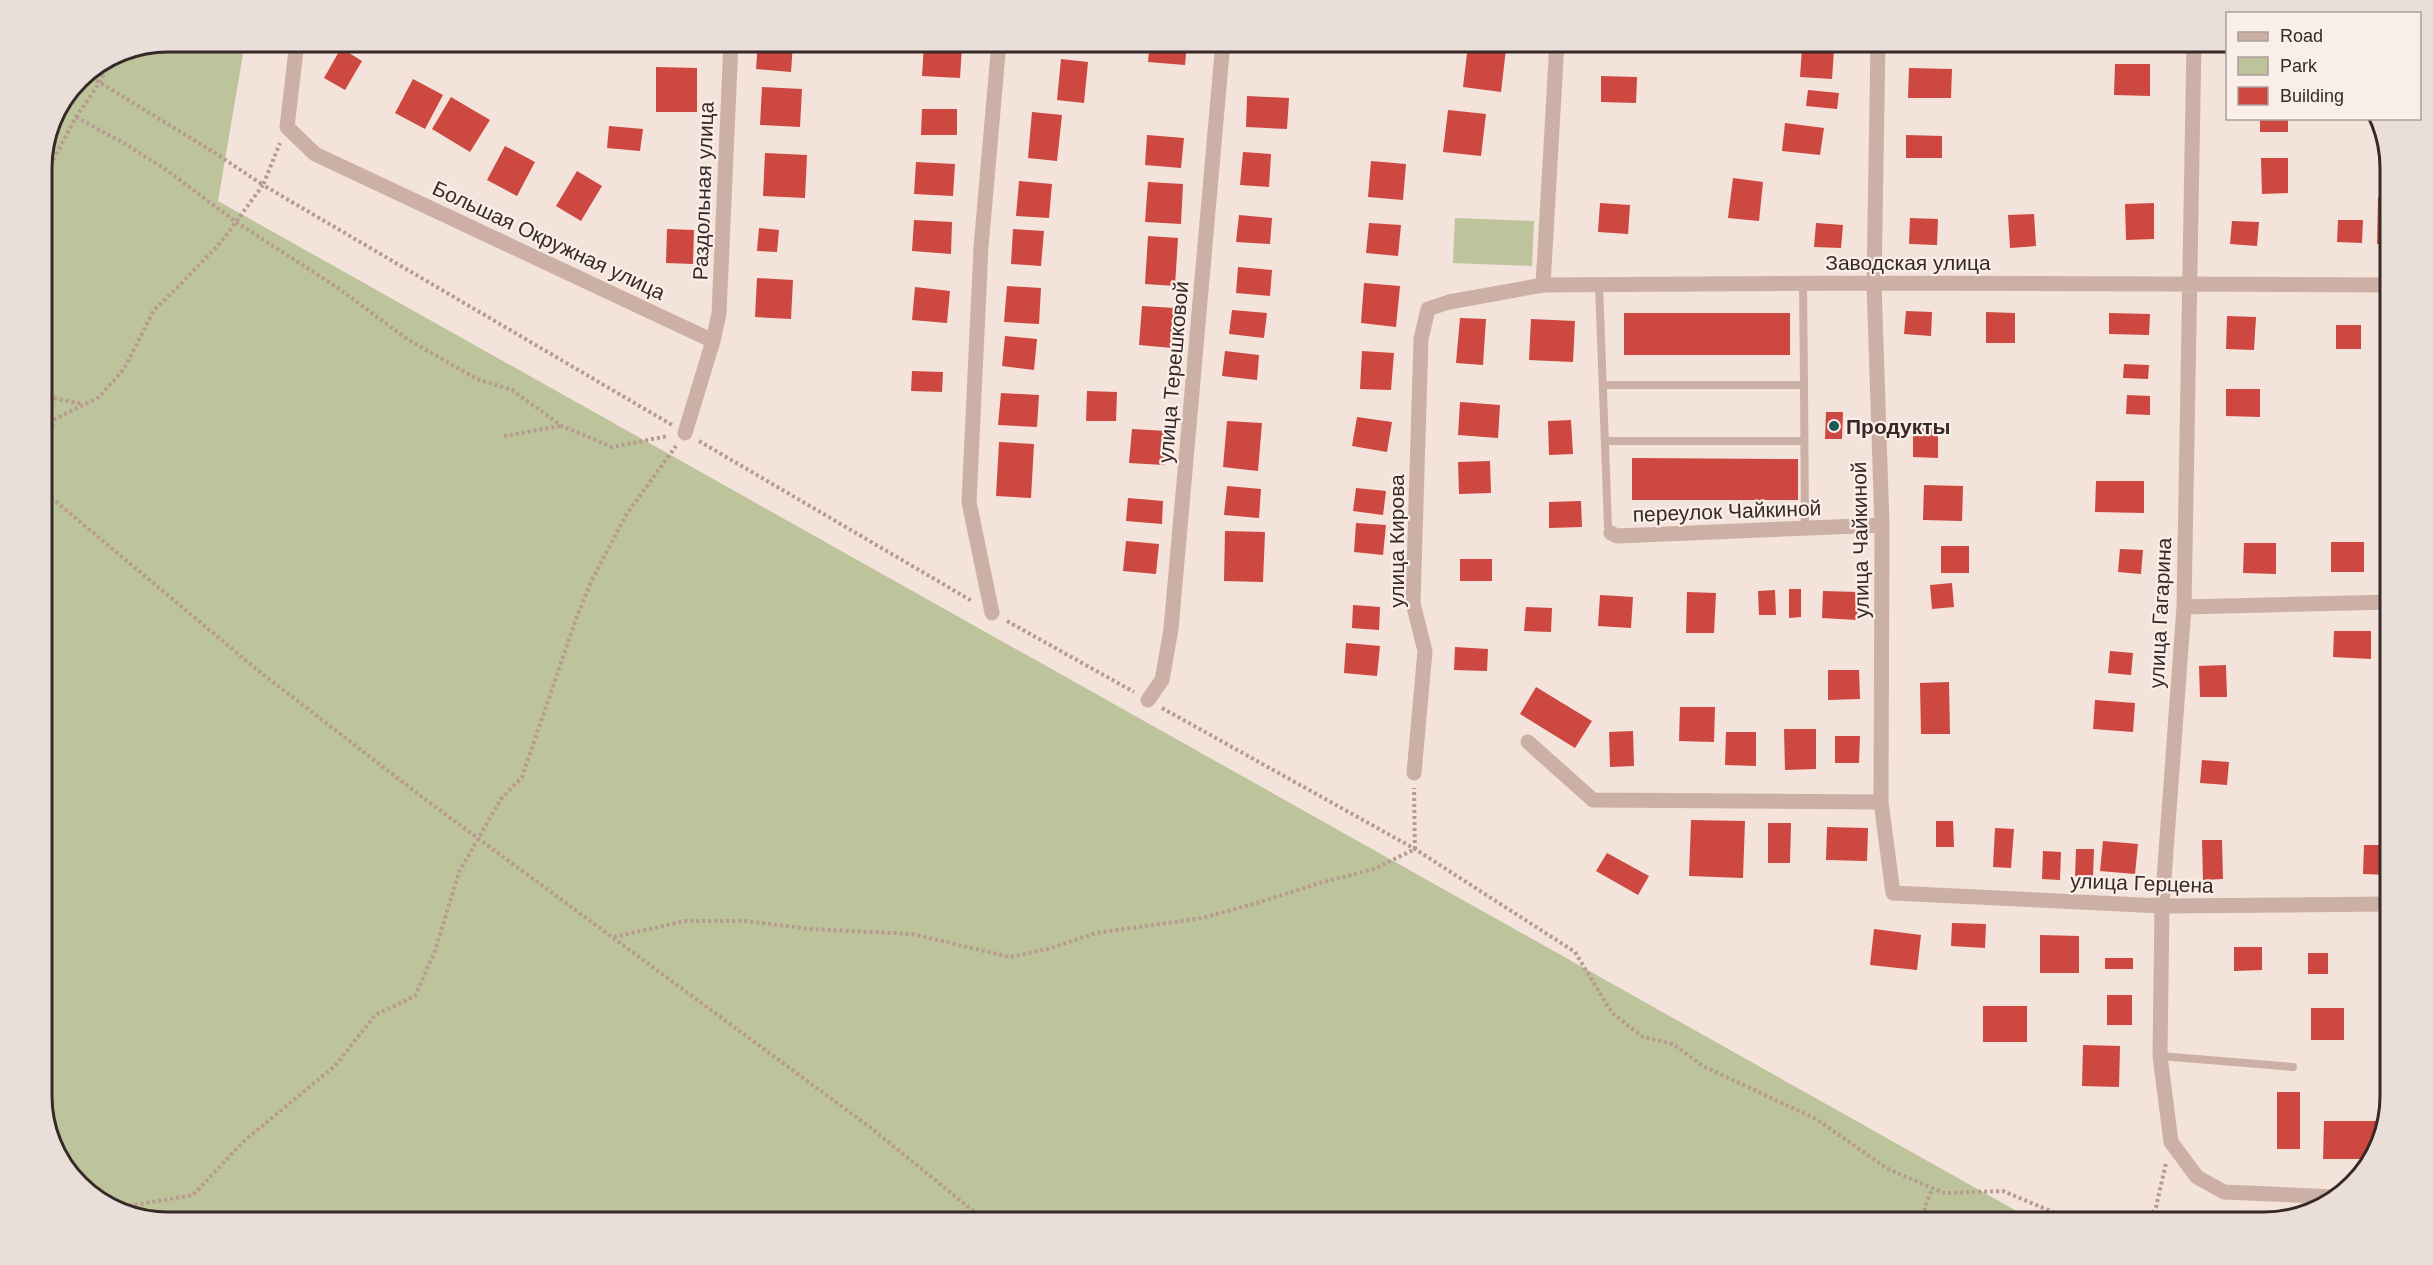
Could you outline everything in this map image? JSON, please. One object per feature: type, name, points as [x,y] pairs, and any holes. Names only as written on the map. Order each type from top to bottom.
[{"type":"street","name":"улица Терешковой","points":[[1148,700],[1162,680],[1171,629],[1222,52]]},
{"type":"street","points":[[1543,285],[1556,52]]},
{"type":"street","name":"улица Чайкиной","points":[[1878,52],[1874,283],[1882,525],[1881,802],[1893,893]]},
{"type":"street","name":"улица Гагарина","points":[[2170,1142],[2160,1056],[2162,906],[2184,607],[2194,52]]},
{"type":"street","points":[[287,127],[296,53]]},
{"type":"street","name":"Раздольная улица","points":[[713,341],[719,314],[731,53]]},
{"type":"street","points":[[992,613],[969,502],[981,247],[998,53]]},
{"type":"street","name":"Большая Окружная улица","points":[[287,127],[315,154],[713,341]]},
{"type":"street","name":"Заводская улица","points":[[1428,309],[1449,302],[1543,285],[1803,283],[2380,285]]},
{"type":"street","name":"улица Кирова","points":[[1414,773],[1425,651],[1413,603],[1421,339],[1428,309]]},
{"type":"street","points":[[685,433],[713,341]]},
{"type":"street","name":"переулок Чайкиной","points":[[1611,534],[1617,536],[1882,525]]},
{"type":"street","points":[[2184,607],[2380,602]]},
{"type":"street","points":[[1528,742],[1593,800],[1881,802]]},
{"type":"street","name":"улица Герцена","points":[[1893,893],[2162,906],[2380,904]]},
{"type":"street","points":[[2170,1142],[2197,1177],[2224,1192],[2323,1196]]},
{"type":"lane","points":[[1803,283],[1805,528]]},
{"type":"lane","points":[[1599,284],[1608,527],[1611,534]]},
{"type":"lane","points":[[1603,386],[1804,385]]},
{"type":"lane","points":[[1605,441],[1804,441]]},
{"type":"lane","points":[[2160,1056],[2293,1067]]},
{"type":"path","points":[[53,160],[76,117],[105,71]]},
{"type":"path","points":[[95,79],[215,153],[262,185],[992,613],[1415,849],[1575,952],[1612,1013],[1643,1036],[1672,1044],[1703,1066],[1816,1119],[1888,1169],[1944,1193],[2003,1191],[2053,1212]]},
{"type":"path","points":[[76,117],[168,171],[236,222],[338,288],[407,339],[477,379],[512,390],[562,426],[612,447],[685,433]]},
{"type":"path","points":[[53,425],[56,419],[99,397],[124,369],[154,310],[222,241],[262,185],[287,127]]},
{"type":"path","points":[[53,398],[84,404]]},
{"type":"path","points":[[504,436],[562,426]]},
{"type":"path","points":[[131,1206],[193,1196],[245,1140],[335,1066],[375,1015],[415,996],[435,951],[459,872],[477,837],[501,799],[522,777],[576,619],[592,580],[626,515],[685,433]]},
{"type":"path","points":[[53,499],[255,668],[477,837],[871,1128],[974,1212]]},
{"type":"path","points":[[1414,773],[1415,849]]},
{"type":"path","points":[[613,937],[686,921],[745,921],[810,929],[912,934],[1010,957],[1048,949],[1096,933],[1202,918],[1374,868],[1415,849]]},
{"type":"path","points":[[2153,1212],[2156,1207],[2170,1142]]},
{"type":"path","points":[[1925,1212],[1933,1188]]},
{"type":"green space","points":[[161,53],[243,53],[218,201],[2018,1212],[153,1212],[117,1201],[92,1184],[72,1161],[59,1134],[53,1104],[53,161],[56,138],[68,110],[92,81],[124,61]]},
{"type":"green space","points":[[1455,218],[1534,221],[1532,266],[1453,263]]},
{"type":"building","points":[[1467,52],[1506,52],[1501,92],[1463,87]]},
{"type":"building","points":[[1802,52],[1834,52],[1832,79],[1800,77]]},
{"type":"building","points":[[338,53],[349,53],[362,61],[345,90],[324,78]]},
{"type":"building","points":[[757,53],[792,53],[791,72],[756,69]]},
{"type":"building","points":[[923,53],[962,53],[960,78],[922,76]]},
{"type":"building","points":[[1149,53],[1186,53],[1185,65],[1148,62]]},
{"type":"building","points":[[1061,59],[1088,62],[1084,103],[1057,100]]},
{"type":"building","points":[[2115,64],[2150,64],[2150,96],[2114,95]]},
{"type":"building","points":[[656,67],[697,68],[697,112],[656,112]]},
{"type":"building","points":[[1909,68],[1952,69],[1951,98],[1908,98]]},
{"type":"building","points":[[1601,76],[1637,77],[1636,103],[1601,102]]},
{"type":"building","points":[[413,79],[443,95],[425,129],[395,113]]},
{"type":"building","points":[[762,87],[802,89],[800,127],[760,125]]},
{"type":"building","points":[[1808,90],[1839,93],[1837,109],[1806,106]]},
{"type":"building","points":[[1247,96],[1289,98],[1287,129],[1246,127]]},
{"type":"building","points":[[451,97],[490,120],[470,152],[432,129]]},
{"type":"building","points":[[922,109],[957,109],[957,135],[921,135]]},
{"type":"building","points":[[1448,110],[1486,114],[1481,156],[1443,152]]},
{"type":"building","points":[[1032,112],[1062,115],[1057,161],[1028,158]]},
{"type":"building","points":[[2260,120],[2288,120],[2288,132],[2260,132]]},
{"type":"building","points":[[1785,123],[1824,128],[1820,155],[1782,151]]},
{"type":"building","points":[[609,126],[643,129],[640,151],[607,148]]},
{"type":"building","points":[[1147,135],[1184,138],[1181,168],[1145,165]]},
{"type":"building","points":[[1906,135],[1942,136],[1942,158],[1906,158]]},
{"type":"building","points":[[505,146],[535,162],[517,196],[487,180]]},
{"type":"building","points":[[1243,152],[1271,154],[1269,187],[1240,185]]},
{"type":"building","points":[[765,153],[807,155],[805,198],[763,196]]},
{"type":"building","points":[[2261,158],[2288,158],[2288,193],[2262,194]]},
{"type":"building","points":[[1371,161],[1406,164],[1403,200],[1368,197]]},
{"type":"building","points":[[916,162],[955,164],[953,196],[914,194]]},
{"type":"building","points":[[577,171],[602,186],[581,221],[556,206]]},
{"type":"building","points":[[1733,178],[1763,182],[1759,221],[1728,218]]},
{"type":"building","points":[[1019,181],[1052,184],[1049,218],[1016,216]]},
{"type":"building","points":[[1148,182],[1183,184],[1181,224],[1145,222]]},
{"type":"building","points":[[2378,197],[2380,197],[2380,244],[2377,244]]},
{"type":"building","points":[[1600,203],[1630,205],[1628,234],[1598,232]]},
{"type":"building","points":[[2154,203],[2154,239],[2126,240],[2125,204]]},
{"type":"building","points":[[2034,214],[2036,246],[2010,248],[2008,215]]},
{"type":"building","points":[[1239,215],[1272,218],[1270,244],[1236,242]]},
{"type":"building","points":[[1910,218],[1938,219],[1937,245],[1909,244]]},
{"type":"building","points":[[914,220],[952,222],[951,254],[912,251]]},
{"type":"building","points":[[2338,220],[2363,220],[2362,243],[2337,242]]},
{"type":"building","points":[[2232,221],[2259,222],[2257,246],[2230,244]]},
{"type":"building","points":[[1369,223],[1401,225],[1398,256],[1366,253]]},
{"type":"building","points":[[1816,223],[1843,225],[1841,248],[1814,247]]},
{"type":"building","points":[[759,228],[779,230],[777,252],[757,251]]},
{"type":"building","points":[[667,229],[694,230],[693,264],[666,263]]},
{"type":"building","points":[[1013,229],[1044,231],[1041,266],[1011,264]]},
{"type":"building","points":[[1148,236],[1178,238],[1175,286],[1145,284]]},
{"type":"building","points":[[1238,267],[1272,270],[1270,296],[1236,293]]},
{"type":"building","points":[[757,278],[793,280],[791,319],[755,317]]},
{"type":"building","points":[[1364,283],[1400,286],[1396,327],[1361,323]]},
{"type":"building","points":[[1007,286],[1041,288],[1039,324],[1004,322]]},
{"type":"building","points":[[915,287],[950,291],[947,323],[912,320]]},
{"type":"building","points":[[1142,306],[1175,308],[1172,348],[1139,345]]},
{"type":"building","points":[[1232,310],[1267,313],[1264,338],[1229,334]]},
{"type":"building","points":[[1906,311],[1932,312],[1931,336],[1904,334]]},
{"type":"building","points":[[1986,312],[2015,313],[2015,343],[1986,343]]},
{"type":"building","points":[[1624,313],[1790,313],[1790,355],[1624,355]]},
{"type":"building","points":[[2109,313],[2150,314],[2149,335],[2109,334]]},
{"type":"building","points":[[2227,316],[2256,317],[2254,350],[2226,349]]},
{"type":"building","points":[[1460,318],[1486,319],[1483,365],[1456,363]]},
{"type":"building","points":[[1531,319],[1575,321],[1573,362],[1529,360]]},
{"type":"building","points":[[2336,325],[2361,325],[2361,349],[2336,349]]},
{"type":"building","points":[[1005,336],[1037,339],[1034,370],[1002,366]]},
{"type":"building","points":[[1225,351],[1259,355],[1257,380],[1222,376]]},
{"type":"building","points":[[1362,351],[1394,353],[1391,390],[1360,389]]},
{"type":"building","points":[[2124,364],[2149,365],[2148,379],[2123,378]]},
{"type":"building","points":[[912,371],[943,372],[942,392],[911,391]]},
{"type":"building","points":[[2226,389],[2260,389],[2260,417],[2226,416]]},
{"type":"building","points":[[1087,391],[1117,392],[1116,421],[1086,421]]},
{"type":"building","points":[[1001,393],[1039,395],[1037,427],[998,425]]},
{"type":"building","points":[[2127,395],[2150,396],[2150,415],[2126,414]]},
{"type":"building","points":[[1460,402],[1500,405],[1498,438],[1458,435]]},
{"type":"building","name":"Продукты","points":[[1826,412],[1843,412],[1842,439],[1825,439]]},
{"type":"building","points":[[1357,417],[1392,422],[1387,452],[1352,446]]},
{"type":"building","points":[[1571,420],[1573,454],[1549,455],[1548,421]]},
{"type":"building","points":[[1227,421],[1262,423],[1258,471],[1223,467]]},
{"type":"building","points":[[1913,428],[1938,429],[1938,458],[1913,457]]},
{"type":"building","points":[[1132,429],[1167,431],[1164,465],[1129,463]]},
{"type":"building","points":[[999,442],[1034,444],[1031,498],[996,496]]},
{"type":"building","points":[[1632,458],[1798,459],[1798,500],[1632,500]]},
{"type":"building","points":[[1490,461],[1491,493],[1459,494],[1458,462]]},
{"type":"building","points":[[2096,481],[2144,481],[2144,513],[2095,512]]},
{"type":"building","points":[[1924,485],[1963,486],[1962,521],[1923,520]]},
{"type":"building","points":[[1227,486],[1261,489],[1259,518],[1224,515]]},
{"type":"building","points":[[1356,488],[1386,491],[1383,515],[1353,511]]},
{"type":"building","points":[[1128,498],[1163,501],[1162,524],[1126,521]]},
{"type":"building","points":[[1581,501],[1582,527],[1549,528],[1549,502]]},
{"type":"building","points":[[1356,523],[1386,525],[1383,555],[1354,552]]},
{"type":"building","points":[[1225,531],[1265,532],[1263,582],[1224,581]]},
{"type":"building","points":[[1126,541],[1159,544],[1156,574],[1123,571]]},
{"type":"building","points":[[2331,542],[2364,542],[2364,572],[2331,572]]},
{"type":"building","points":[[2244,543],[2276,543],[2276,574],[2243,573]]},
{"type":"building","points":[[1941,546],[1969,546],[1969,573],[1941,573]]},
{"type":"building","points":[[2120,549],[2143,550],[2141,574],[2118,572]]},
{"type":"building","points":[[1460,559],[1492,559],[1492,581],[1460,581]]},
{"type":"building","points":[[1952,583],[1954,607],[1932,609],[1930,585]]},
{"type":"building","points":[[1789,589],[1801,589],[1801,617],[1789,618]]},
{"type":"building","points":[[1775,590],[1776,615],[1759,615],[1758,591]]},
{"type":"building","points":[[1823,591],[1858,592],[1857,620],[1822,618]]},
{"type":"building","points":[[1687,592],[1716,593],[1714,633],[1686,633]]},
{"type":"building","points":[[1600,595],[1633,597],[1631,628],[1598,626]]},
{"type":"building","points":[[1353,605],[1380,607],[1379,630],[1352,628]]},
{"type":"building","points":[[1526,607],[1552,608],[1551,632],[1524,631]]},
{"type":"building","points":[[2334,631],[2371,631],[2371,659],[2333,657]]},
{"type":"building","points":[[1346,643],[1380,646],[1377,676],[1344,673]]},
{"type":"building","points":[[1455,647],[1488,649],[1487,671],[1454,670]]},
{"type":"building","points":[[2110,651],[2133,653],[2131,675],[2108,673]]},
{"type":"building","points":[[2226,665],[2227,697],[2200,697],[2199,666]]},
{"type":"building","points":[[1828,670],[1859,670],[1860,699],[1828,700]]},
{"type":"building","points":[[1949,682],[1950,734],[1921,734],[1920,683]]},
{"type":"building","points":[[1536,687],[1592,721],[1575,748],[1520,714]]},
{"type":"building","points":[[2095,700],[2135,703],[2133,732],[2093,729]]},
{"type":"building","points":[[1680,707],[1715,707],[1714,742],[1679,741]]},
{"type":"building","points":[[1784,729],[1816,729],[1816,769],[1785,770]]},
{"type":"building","points":[[1633,731],[1634,766],[1610,767],[1609,732]]},
{"type":"building","points":[[1726,732],[1756,732],[1756,766],[1725,765]]},
{"type":"building","points":[[1835,736],[1860,736],[1859,763],[1835,763]]},
{"type":"building","points":[[2202,760],[2229,762],[2227,785],[2200,783]]},
{"type":"building","points":[[1691,820],[1745,821],[1743,878],[1689,876]]},
{"type":"building","points":[[1936,821],[1953,821],[1954,847],[1936,847]]},
{"type":"building","points":[[1768,823],[1791,823],[1790,863],[1768,863]]},
{"type":"building","points":[[1827,827],[1868,828],[1867,861],[1826,860]]},
{"type":"building","points":[[1995,828],[2014,829],[2011,868],[1993,867]]},
{"type":"building","points":[[2202,840],[2222,840],[2223,879],[2203,880]]},
{"type":"building","points":[[2103,841],[2138,844],[2135,874],[2100,871]]},
{"type":"building","points":[[2364,845],[2380,845],[2380,875],[2363,874]]},
{"type":"building","points":[[2076,849],[2094,849],[2093,877],[2075,876]]},
{"type":"building","points":[[2043,851],[2061,852],[2060,880],[2042,879]]},
{"type":"building","points":[[1607,853],[1649,876],[1638,895],[1596,871]]},
{"type":"building","points":[[1952,923],[1986,924],[1985,948],[1951,946]]},
{"type":"building","points":[[1874,929],[1921,935],[1917,970],[1870,965]]},
{"type":"building","points":[[2040,935],[2079,936],[2079,973],[2040,973]]},
{"type":"building","points":[[2234,947],[2262,947],[2262,970],[2234,971]]},
{"type":"building","points":[[2308,953],[2328,953],[2328,974],[2308,974]]},
{"type":"building","points":[[2105,958],[2133,958],[2133,969],[2105,969]]},
{"type":"building","points":[[2107,995],[2132,995],[2132,1025],[2107,1025]]},
{"type":"building","points":[[1983,1006],[2027,1006],[2027,1042],[1983,1042]]},
{"type":"building","points":[[2311,1008],[2344,1008],[2344,1040],[2311,1040]]},
{"type":"building","points":[[2083,1045],[2120,1046],[2119,1087],[2082,1086]]},
{"type":"building","points":[[2277,1092],[2300,1092],[2300,1149],[2277,1149]]},
{"type":"building","points":[[2324,1121],[2377,1121],[2369,1148],[2362,1159],[2323,1159]]},
{"type":"place","name":"Продукты","points":[[1834,426]]}]
